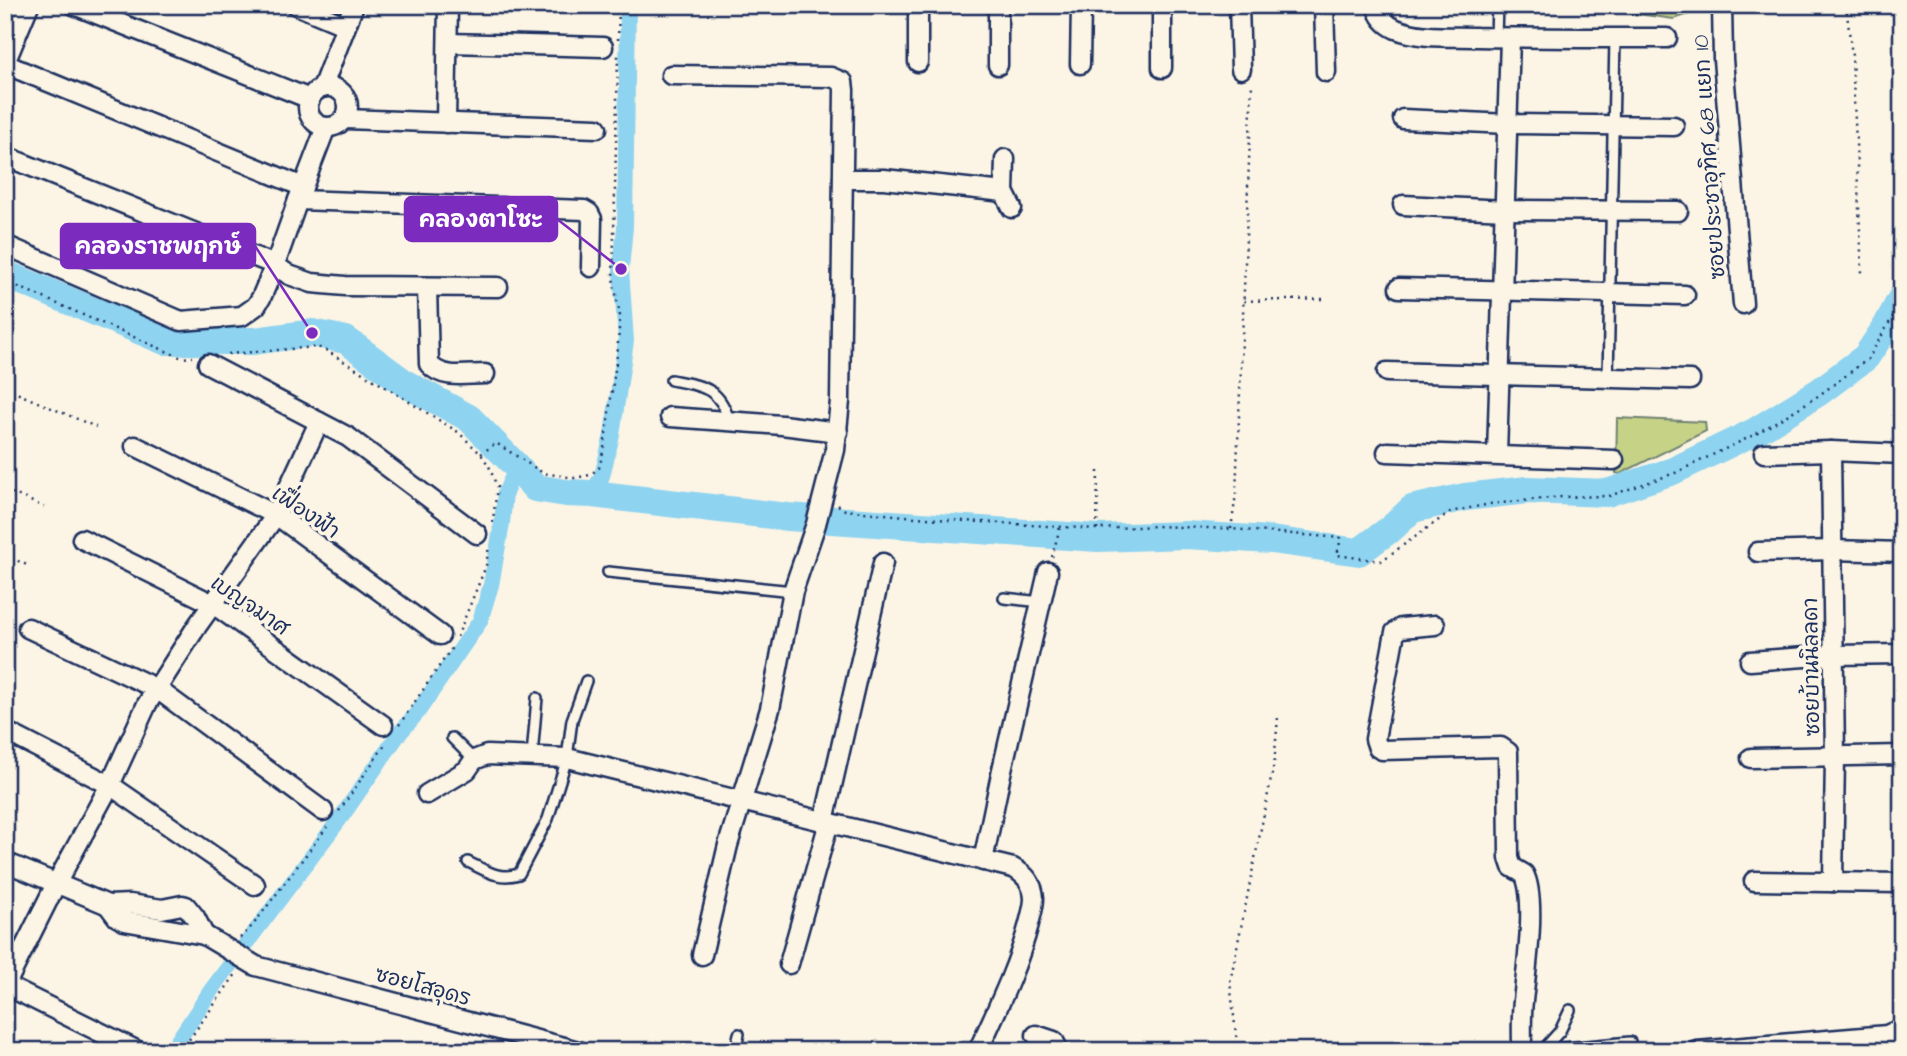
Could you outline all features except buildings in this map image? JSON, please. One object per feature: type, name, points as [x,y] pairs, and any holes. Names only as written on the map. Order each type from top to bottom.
[{"type":"street","points":[[29,5],[5,63],[300,193],[584,210],[592,219],[591,267]]},
{"type":"street","points":[[74,5],[116,13],[316,93],[329,87],[336,89],[346,98],[348,112],[345,119],[333,127],[320,126],[307,109],[316,93],[354,5]]},
{"type":"street","points":[[296,5],[346,26]]},
{"type":"street","points":[[446,122],[448,5]]},
{"type":"street","points":[[918,62],[919,5]]},
{"type":"street","points":[[998,5],[999,65]]},
{"type":"street","points":[[1080,64],[1081,5]]},
{"type":"street","points":[[1162,5],[1162,68]]},
{"type":"street","points":[[1239,5],[1241,69]]},
{"type":"street","points":[[1324,5],[1326,72]]},
{"type":"street","points":[[1376,5],[1384,22],[1413,34],[1503,38],[1667,38]]},
{"type":"street","name":"ซอยประชาอุทิศ 68 แยก 10","points":[[1722,5],[1723,59],[1743,304]]},
{"type":"street","points":[[1497,455],[1508,124],[1503,38]]},
{"type":"street","points":[[448,43],[603,47]]},
{"type":"street","points":[[671,75],[831,78],[842,82],[844,90],[841,401],[838,432],[816,524],[793,591],[770,709],[728,845],[702,955]]},
{"type":"street","points":[[345,119],[597,128]]},
{"type":"street","points":[[1403,120],[1674,126]]},
{"type":"street","points":[[5,245],[181,321],[242,316],[256,306],[275,265],[326,127]]},
{"type":"street","points":[[5,156],[275,265],[289,275],[312,283],[345,286],[498,287]]},
{"type":"street","points":[[843,179],[884,180],[1008,200],[1005,159]]},
{"type":"street","points":[[1403,205],[1506,210],[1678,211]]},
{"type":"street","points":[[427,287],[429,364],[435,372],[444,375],[485,374]]},
{"type":"street","points":[[1399,288],[1685,295]]},
{"type":"street","points":[[208,364],[348,437],[477,534]]},
{"type":"street","points":[[1387,372],[1690,380]]},
{"type":"street","points":[[670,417],[838,432]]},
{"type":"street","points":[[138,1051],[5,986],[110,785],[147,704],[197,626],[276,515],[319,422]]},
{"type":"street","name":"เฟื่องฟ้า","points":[[135,446],[276,515],[440,635]]},
{"type":"street","points":[[1764,453],[1831,451],[1902,454]]},
{"type":"street","name":"ซอยบ้านนิลลดา","points":[[1831,451],[1835,757],[1833,882]]},
{"type":"street","points":[[1387,452],[1614,460]]},
{"type":"street","name":"เบญจมาศ","points":[[82,539],[213,604],[383,725]]},
{"type":"street","points":[[1758,552],[1902,552]]},
{"type":"street","points":[[789,964],[827,822],[883,563]]},
{"type":"street","points":[[983,861],[1048,572]]},
{"type":"street","points":[[1435,625],[1401,628],[1395,632],[1375,739],[1378,748],[1382,750],[1501,747],[1508,752],[1509,858],[1512,867],[1524,874],[1530,895],[1522,1003],[1522,1051]]},
{"type":"street","points":[[28,628],[157,689],[323,811]]},
{"type":"street","points":[[1751,661],[1833,655],[1902,654]]},
{"type":"street","points":[[5,731],[110,785],[256,885]]},
{"type":"street","points":[[427,794],[467,770],[474,760],[487,755],[567,758],[983,861],[1025,874],[1034,896],[1033,908],[1018,963],[978,1051]]},
{"type":"street","points":[[1751,758],[1902,755]]},
{"type":"street","points":[[5,862],[108,905],[130,904],[162,909],[186,906],[204,935]]},
{"type":"street","points":[[1754,881],[1902,883]]},
{"type":"street","points":[[108,905],[117,917],[124,921],[204,935]]},
{"type":"street","name":"ซอยโสอุดร","points":[[204,935],[251,963],[579,1051]]},
{"type":"street","points":[[1697,1051],[1787,1046],[1887,1035],[1902,1028]]},
{"type":"street","points":[[1036,1035],[1054,1041],[1059,1051]]},
{"type":"lane","points":[[1497,5],[1503,38]]},
{"type":"lane","points":[[1608,378],[1615,38]]},
{"type":"lane","points":[[671,380],[699,385],[712,391],[721,400],[729,421]]},
{"type":"lane","points":[[608,572],[793,591]]},
{"type":"lane","points":[[1004,598],[1042,602]]},
{"type":"lane","points":[[468,862],[499,877],[519,874],[548,819],[567,758],[572,720],[586,681]]},
{"type":"lane","points":[[532,756],[537,698]]},
{"type":"lane","points":[[452,738],[474,760]]},
{"type":"lane","points":[[1542,1051],[1560,1031],[1570,1010]]},
{"type":"lane","points":[[735,1051],[739,1034]]},
{"type":"lane","points":[[1542,1051],[1630,1042]]},
{"type":"path","points":[[482,453],[494,443],[543,472],[575,478],[590,475],[599,468],[617,355],[620,316],[613,278],[619,5]]},
{"type":"path","points":[[1846,5],[1852,56],[1862,274]]},
{"type":"path","points":[[1231,528],[1236,494],[1252,84]]},
{"type":"path","points":[[5,281],[181,358]]},
{"type":"path","points":[[1244,302],[1326,299]]},
{"type":"path","points":[[843,509],[948,520],[1060,527],[1231,528],[1341,538],[1337,555],[1381,561],[1450,512],[1490,504],[1562,497],[1609,496],[1675,473],[1756,434],[1818,396],[1868,359],[1902,301]]},
{"type":"path","points":[[5,388],[96,427]]},
{"type":"path","points":[[1097,529],[1098,471]]},
{"type":"path","points":[[5,490],[44,506]]},
{"type":"path","points":[[1048,572],[1060,527]]},
{"type":"path","points":[[5,555],[29,566]]},
{"type":"path","points":[[1238,1051],[1230,982],[1274,764],[1278,717]]},
{"type":"path","points":[[181,1051],[251,963]]},
{"type":"green space","points":[[1600,5],[1716,5],[1674,19],[1600,9]]},
{"type":"green space","points":[[1617,418],[1705,422],[1706,431],[1620,474],[1616,473]]},
{"type":"waterway","points":[[592,494],[602,476],[612,435],[626,341],[621,269],[625,227],[628,5]]},
{"type":"waterway","points":[[5,274],[165,341],[254,341],[312,333],[346,340],[406,384],[469,418],[535,488],[788,517],[1098,538],[1186,535],[1271,540],[1359,552],[1412,509],[1465,497],[1528,490],[1607,493],[1673,471],[1756,431],[1819,392],[1866,357],[1902,297]]},
{"type":"waterway","points":[[171,1051],[212,989],[342,816],[480,621],[491,585],[505,493],[517,467]]},
{"type":"place","name":"คลองตาโซะ","points":[[621,269]]},
{"type":"place","name":"คลองราชพฤกษ์","points":[[312,333]]}]
